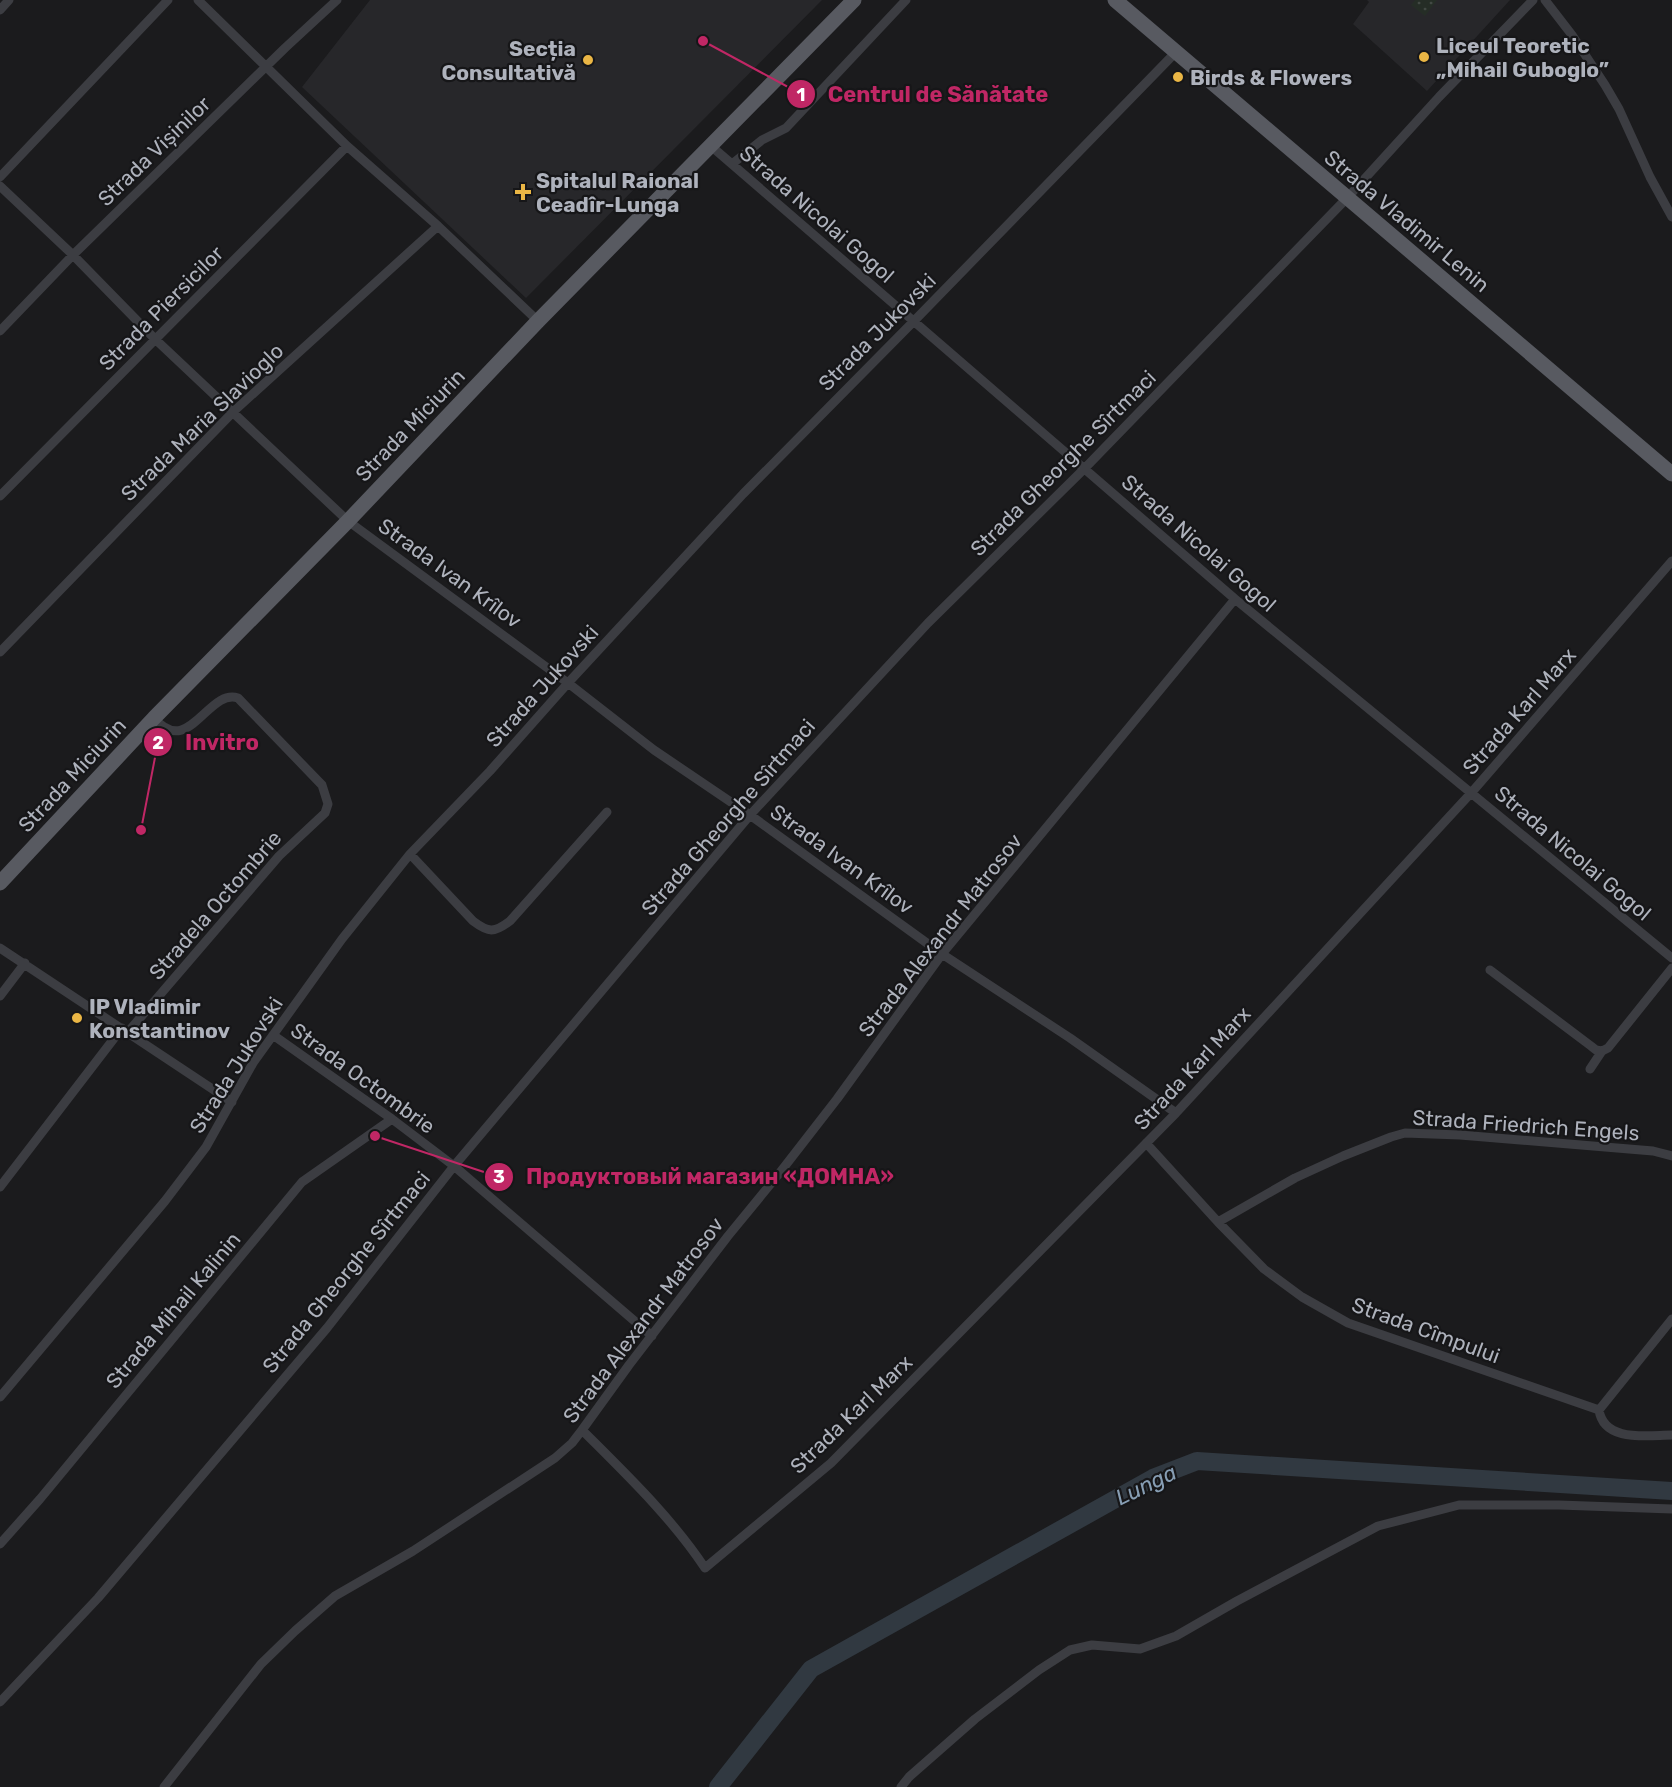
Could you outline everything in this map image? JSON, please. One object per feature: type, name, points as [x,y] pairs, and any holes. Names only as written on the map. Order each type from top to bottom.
[{"type":"main road","name":"Strada Miciurin","points":[[0,883],[154,718],[348,521],[538,321],[854,0]]},
{"type":"main road","name":"Strada Vladimir Lenin","points":[[1115,0],[1672,474]]},
{"type":"street","points":[[0,10],[9,0]]},
{"type":"street","points":[[0,177],[168,0]]},
{"type":"street","points":[[198,0],[347,146],[438,226],[538,321]]},
{"type":"street","name":"Strada Vișinilor","points":[[0,331],[73,255],[337,0]]},
{"type":"street","points":[[732,164],[762,140],[786,128],[906,0]]},
{"type":"street","name":"Strada Gheorghe Sîrtmaci","points":[[0,1702],[98,1598],[327,1328],[454,1166],[750,815],[928,623],[1085,468],[1348,197],[1439,97],[1533,0]]},
{"type":"street","points":[[1545,0],[1572,35],[1605,85],[1672,217]]},
{"type":"street","name":"Strada Jukovski","points":[[0,1397],[165,1201],[206,1146],[253,1063],[342,939],[410,854],[490,771],[743,494],[1176,52]]},
{"type":"street","name":"Strada Piersicilor","points":[[0,496],[347,146]]},
{"type":"street","name":"Strada Nicolai Gogol","points":[[711,146],[1235,599],[1672,958]]},
{"type":"street","name":"Strada Ivan Krîlov","points":[[0,186],[73,255],[155,339],[234,411],[348,521],[568,683],[654,750],[750,815],[942,954],[1070,1038],[1176,1113]]},
{"type":"street","name":"Strada Maria Slavioglo","points":[[0,652],[234,411],[438,226]]},
{"type":"street","name":"Strada Karl Marx","points":[[582,1430],[661,1510],[705,1568],[831,1462],[1176,1113],[1472,792],[1672,561]]},
{"type":"street","name":"Strada Alexandr Matrosov","points":[[165,1787],[261,1664],[335,1596],[413,1551],[555,1458],[572,1443],[728,1236],[837,1099],[942,954],[1235,599]]},
{"type":"street","name":"Stradela Octombrie","points":[[0,1186],[125,1030],[279,856],[325,813],[328,804],[322,785],[237,698],[231,696],[224,698],[194,723],[183,729],[171,731],[162,727],[154,718]]},
{"type":"street","points":[[410,854],[473,921],[490,931],[499,929],[510,921],[607,812]]},
{"type":"street","points":[[0,948],[232,1102]]},
{"type":"street","points":[[0,996],[25,963]]},
{"type":"street","points":[[1590,1069],[1602,1051],[1608,1048],[1672,968]]},
{"type":"street","points":[[1490,970],[1591,1046],[1602,1051]]},
{"type":"street","name":"Strada Octombrie","points":[[273,1035],[454,1166],[652,1336]]},
{"type":"street","name":"Strada Mihail Kalinin","points":[[0,1544],[70,1463],[302,1182],[392,1119]]},
{"type":"street","name":"Strada Friedrich Engels","points":[[1218,1222],[1295,1178],[1405,1133],[1460,1135],[1653,1151],[1672,1156]]},
{"type":"street","name":"Strada Cîmpului","points":[[1146,1143],[1264,1269],[1302,1298],[1348,1323],[1599,1410]]},
{"type":"street","points":[[1672,1319],[1599,1410],[1604,1424],[1616,1432],[1627,1435],[1672,1435]]},
{"type":"street","points":[[901,1787],[909,1777],[975,1719],[1070,1650],[1092,1645],[1140,1649],[1176,1636],[1378,1526],[1459,1505],[1559,1505],[1672,1509]]},
{"type":"shaded area","name":"Spitalul Raional Ceadîr-Lunga","points":[[370,0],[822,0],[526,298],[302,87]]},
{"type":"shaded area","name":"Liceul Teoretic „Mihail Guboglo”","points":[[1367,0],[1510,0],[1427,91],[1353,24],[1369,2]]},
{"type":"shaded area","points":[[1415,0],[1437,0],[1425,16],[1411,5]]},
{"type":"waterway","name":"Lunga","points":[[718,1787],[811,1669],[1153,1478],[1197,1461],[1672,1491]]},
{"type":"place","name":"Centrul de Sănătate","points":[[703,41]]},
{"type":"place","name":"Liceul Teoretic „Mihail Guboglo”","points":[[1424,57]]},
{"type":"place","name":"Secția Consultativă","points":[[588,60]]},
{"type":"place","name":"Birds & Flowers","points":[[1178,77]]},
{"type":"place","name":"Spitalul Raional Ceadîr-Lunga","points":[[523,192]]},
{"type":"place","name":"Invitro","points":[[141,830]]},
{"type":"place","name":"IP Vladimir Konstantinov","points":[[77,1018]]},
{"type":"place","name":"Продуктовый магазин «ДОМНА»","points":[[375,1136]]}]
